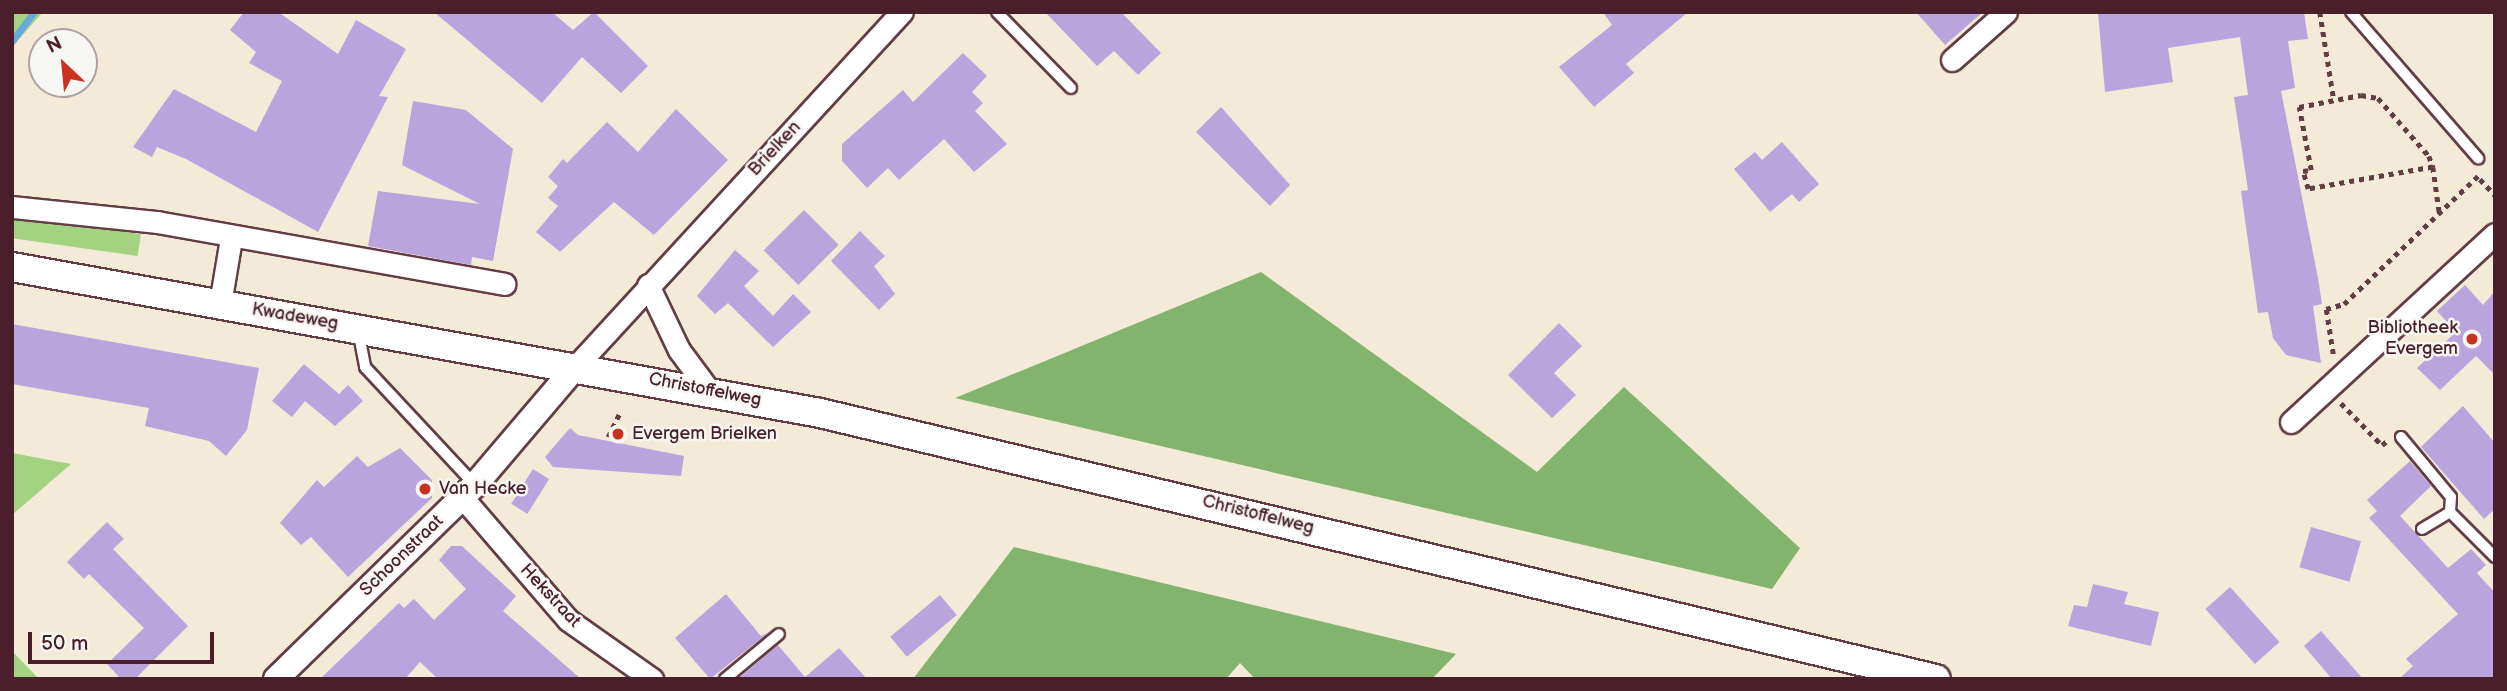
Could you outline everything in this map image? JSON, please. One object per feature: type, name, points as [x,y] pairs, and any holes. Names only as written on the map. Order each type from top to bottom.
[{"type":"main road","name":"Kwadeweg","points":[[12,267],[577,365]]},
{"type":"main road","name":"Christoffelweg","points":[[577,365],[708,389],[995,452],[1936,679]]},
{"type":"street","name":"Brielken","points":[[577,365],[902,12]]},
{"type":"street","points":[[1952,60],[2006,12]]},
{"type":"street","points":[[12,207],[158,222],[231,238],[505,284]]},
{"type":"street","points":[[2291,422],[2495,234]]},
{"type":"street","points":[[220,304],[231,238]]},
{"type":"street","points":[[648,285],[679,350],[708,389]]},
{"type":"street","name":"Schoonstraat","points":[[276,679],[468,491],[577,365]]},
{"type":"street","name":"Hekstraat","points":[[468,491],[568,620],[652,679]]},
{"type":"lane","points":[[997,12],[1071,88]]},
{"type":"lane","points":[[2351,12],[2478,159]]},
{"type":"lane","points":[[358,328],[365,367],[468,491]]},
{"type":"lane","points":[[2401,437],[2451,497],[2449,512]]},
{"type":"lane","points":[[2422,529],[2449,512]]},
{"type":"lane","points":[[2449,512],[2495,557]]},
{"type":"lane","points":[[725,679],[779,634]]},
{"type":"path","points":[[2320,12],[2334,100]]},
{"type":"path","points":[[2433,167],[2308,188],[2303,172],[2311,170],[2299,107],[2334,100],[2378,98],[2433,167],[2440,216]]},
{"type":"path","points":[[2478,159],[2480,178],[2495,195]]},
{"type":"path","points":[[2401,437],[2382,445],[2332,384],[2326,309],[2344,304],[2480,178]]},
{"type":"path","points":[[608,437],[621,410]]},
{"type":"green space","points":[[12,12],[43,12],[28,28],[12,47]]},
{"type":"green space","points":[[12,216],[141,234],[138,256],[12,238]]},
{"type":"green space","points":[[1261,272],[1537,472],[1624,387],[1800,548],[1772,589],[955,398]]},
{"type":"green space","points":[[12,453],[71,464],[12,515]]},
{"type":"green space","points":[[1014,547],[1456,654],[1432,679],[1255,679],[1240,663],[1226,679],[913,679]]},
{"type":"green space","points":[[12,651],[39,679],[12,679]]},
{"type":"building","points":[[244,12],[278,12],[338,54],[356,20],[406,49],[379,96],[388,97],[318,232],[186,159],[157,147],[152,157],[133,147],[174,89],[256,132],[282,81],[249,63],[256,52],[230,30]]},
{"type":"building","points":[[434,12],[552,12],[573,30],[594,12],[648,66],[621,93],[582,57],[542,103]]},
{"type":"building","points":[[1045,12],[1121,12],[1161,53],[1138,75],[1114,51],[1097,66]]},
{"type":"building","points":[[1603,12],[1688,12],[1626,64],[1634,73],[1594,107],[1559,67],[1612,25]]},
{"type":"building","points":[[1916,12],[1983,12],[1945,45]]},
{"type":"building","points":[[2098,12],[2304,12],[2308,39],[2288,41],[2295,88],[2281,91],[2322,304],[2313,306],[2321,363],[2286,355],[2273,338],[2268,312],[2258,313],[2241,191],[2248,190],[2234,97],[2248,95],[2240,37],[2168,48],[2173,82],[2105,92]]},
{"type":"building","points":[[963,53],[987,76],[972,92],[983,103],[975,111],[1007,144],[974,172],[944,139],[899,180],[888,168],[867,188],[842,161],[842,144],[903,90],[913,102]]},
{"type":"building","points":[[413,101],[466,110],[513,149],[493,261],[472,257],[471,265],[368,246],[378,191],[480,204],[402,165]]},
{"type":"building","points":[[1221,107],[1290,185],[1270,206],[1196,132]]},
{"type":"building","points":[[676,109],[728,160],[654,235],[614,202],[560,252],[536,232],[558,206],[548,198],[558,186],[548,177],[563,159],[567,163],[607,122],[638,152]]},
{"type":"building","points":[[1782,142],[1819,184],[1799,202],[1792,194],[1770,212],[1734,169],[1755,152],[1762,160]]},
{"type":"building","points":[[804,210],[839,245],[798,285],[764,250]]},
{"type":"building","points":[[860,231],[885,256],[874,266],[895,294],[879,310],[831,261]]},
{"type":"building","points":[[735,250],[759,271],[744,286],[773,316],[793,294],[811,312],[773,347],[728,303],[715,314],[697,296]]},
{"type":"building","name":"Bibliotheek Evergem","points":[[2465,285],[2483,305],[2495,291],[2495,375],[2476,356],[2440,390],[2417,368],[2456,332],[2437,311]]},
{"type":"building","points":[[1559,323],[1582,346],[1554,373],[1576,395],[1552,418],[1508,375]]},
{"type":"building","points":[[12,324],[259,368],[247,430],[226,456],[209,441],[145,426],[149,408],[12,384]]},
{"type":"building","points":[[304,364],[339,394],[348,385],[363,401],[335,426],[305,401],[292,417],[272,401]]},
{"type":"building","points":[[2463,406],[2495,443],[2495,509],[2484,519],[2421,447]]},
{"type":"building","points":[[570,428],[578,435],[684,456],[681,476],[553,467],[545,457]]},
{"type":"building","points":[[400,448],[432,480],[432,498],[348,577],[311,537],[301,545],[280,523],[317,480],[324,487],[357,456],[368,467]]},
{"type":"building","points":[[2410,461],[2431,486],[2400,516],[2448,568],[2471,549],[2486,565],[2477,573],[2495,593],[2495,679],[2399,679],[2413,666],[2406,659],[2458,614],[2369,518],[2377,511],[2367,500]]},
{"type":"building","points":[[533,469],[549,479],[527,514],[511,504]]},
{"type":"building","points":[[107,522],[124,539],[113,549],[188,626],[135,679],[121,679],[107,664],[144,628],[89,574],[84,579],[67,562]]},
{"type":"building","points":[[2311,527],[2361,541],[2349,582],[2299,567]]},
{"type":"building","points":[[451,546],[462,546],[516,596],[503,611],[581,679],[438,679],[420,662],[405,679],[320,679],[399,603],[404,608],[414,599],[434,620],[466,589],[439,560]]},
{"type":"building","points":[[2093,584],[2128,592],[2124,604],[2159,612],[2151,646],[2068,626],[2074,605],[2087,607]]},
{"type":"building","points":[[2230,587],[2280,642],[2255,664],[2205,609]]},
{"type":"building","points":[[726,594],[761,636],[768,633],[710,679],[675,638]]},
{"type":"building","points":[[940,595],[957,615],[907,657],[890,637]]},
{"type":"building","points":[[2321,631],[2363,679],[2332,679],[2304,646]]},
{"type":"building","points":[[778,645],[805,677],[839,648],[867,679],[738,679]]},
{"type":"waterway","points":[[12,41],[34,12]]},
{"type":"place","name":"Bibliotheek Evergem","points":[[2472,339]]},
{"type":"place","name":"Evergem Brielken","points":[[618,434]]},
{"type":"place","name":"Van Hecke","points":[[425,489]]}]
